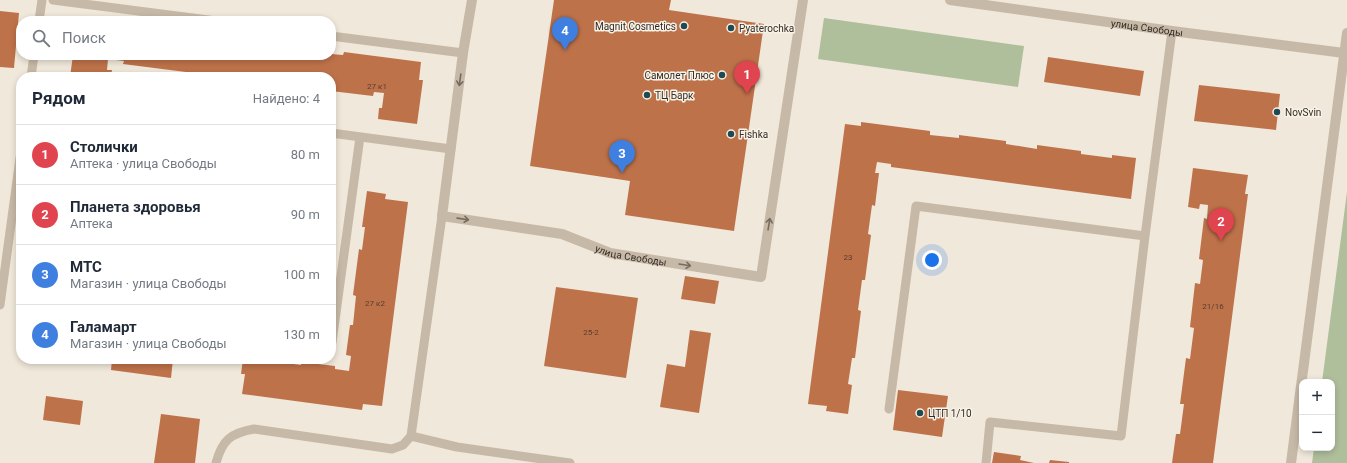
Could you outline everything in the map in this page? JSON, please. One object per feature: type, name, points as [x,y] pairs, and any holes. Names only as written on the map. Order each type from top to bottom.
[{"type":"street","points":[[442,216],[472,0]]},
{"type":"street","name":"улица Свободы","points":[[442,216],[562,234],[610,253],[761,277],[803,0]]},
{"type":"street","name":"улица Свободы","points":[[950,0],[1344,53]]},
{"type":"street","points":[[1291,463],[1347,33]]},
{"type":"lane","points":[[40,16],[42,0]]},
{"type":"lane","points":[[53,0],[177,16]]},
{"type":"lane","points":[[986,463],[990,422],[1121,436],[1172,31]]},
{"type":"lane","points":[[336,37],[464,53]]},
{"type":"lane","points":[[32,72],[33,60]]},
{"type":"lane","points":[[336,134],[451,149]]},
{"type":"lane","points":[[336,313],[360,137]]},
{"type":"lane","points":[[0,304],[4,252],[16,181]]},
{"type":"lane","points":[[889,409],[916,206],[1145,236]]},
{"type":"lane","points":[[216,463],[224,442],[239,432],[254,429],[392,448],[403,445],[411,436],[442,216]]},
{"type":"lane","points":[[411,436],[457,447],[570,463]]},
{"type":"green space","points":[[824,18],[1024,46],[1018,87],[818,59]]},
{"type":"green space","points":[[1347,192],[1347,463],[1312,463],[1314,451],[1335,451],[1335,379],[1322,379]]},
{"type":"building","name":"ТЦ Барк","points":[[554,0],[671,0],[669,10],[764,24],[734,231],[625,215],[630,181],[530,166]]},
{"type":"building","points":[[0,11],[19,13],[19,16],[16,16],[14,68],[0,67]]},
{"type":"building","points":[[344,52],[421,62],[419,80],[423,80],[417,124],[378,119],[379,108],[382,108],[384,93],[374,92],[373,96],[336,92],[336,72],[186,72],[123,64],[124,61],[116,60],[336,60],[336,54],[343,55]]},
{"type":"building","points":[[1048,57],[1144,71],[1140,96],[1044,82]]},
{"type":"building","points":[[72,60],[108,60],[107,70],[112,70],[112,72],[71,72]]},
{"type":"building","points":[[1199,85],[1280,94],[1276,130],[1194,121]]},
{"type":"building","points":[[861,122],[930,131],[930,135],[959,138],[959,135],[1006,141],[1006,144],[1037,149],[1037,145],[1081,151],[1081,154],[1112,158],[1112,155],[1136,158],[1131,199],[891,167],[891,164],[877,162],[875,173],[879,173],[875,206],[872,205],[868,234],[871,235],[865,280],[862,280],[858,310],[861,311],[855,358],[852,358],[848,384],[852,385],[848,414],[826,411],[827,406],[808,404],[845,124],[861,126]]},
{"type":"building","points":[[1193,168],[1248,175],[1245,194],[1248,194],[1213,463],[1172,463],[1176,434],[1180,434],[1184,404],[1180,404],[1186,358],[1190,359],[1194,328],[1190,327],[1195,283],[1200,284],[1203,260],[1199,259],[1204,218],[1207,219],[1208,205],[1200,204],[1199,209],[1188,207]]},
{"type":"building","points":[[367,191],[386,194],[385,199],[408,202],[382,406],[363,404],[362,410],[242,394],[245,374],[241,374],[242,364],[318,364],[335,366],[335,369],[349,371],[351,356],[346,355],[350,325],[353,325],[356,296],[353,295],[359,249],[362,250],[365,227],[362,227]]},
{"type":"building","points":[[685,276],[719,281],[715,304],[681,299]]},
{"type":"building","points":[[556,287],[638,298],[626,378],[544,366]]},
{"type":"building","points":[[690,330],[711,333],[699,413],[660,407],[667,364],[685,367]]},
{"type":"building","points":[[112,364],[172,364],[171,378],[111,370]]},
{"type":"building","name":"ЦТП 1/10","points":[[898,390],[948,396],[942,437],[893,430]]},
{"type":"building","points":[[46,396],[83,401],[80,425],[43,420]]},
{"type":"building","points":[[161,414],[200,419],[195,463],[154,463]]},
{"type":"building","points":[[994,452],[1021,456],[1020,460],[1034,463],[992,463]]},
{"type":"building","points":[[1050,460],[1069,462],[1069,463],[1049,463]]},
{"type":"place","name":"Magnit Cosmetics","points":[[684,26]]},
{"type":"place","name":"Pyaterochka","points":[[731,28]]},
{"type":"place","name":"Галамарт","points":[[565,50]]},
{"type":"place","name":"Самолет Плюс","points":[[722,75]]},
{"type":"place","name":"Столички","points":[[747,94]]},
{"type":"place","name":"ТЦ Барк","points":[[647,95]]},
{"type":"place","name":"NovSvin","points":[[1277,112]]},
{"type":"place","name":"Fishka","points":[[731,134]]},
{"type":"place","name":"МТС","points":[[622,173]]},
{"type":"place","name":"Планета здоровья","points":[[1221,241]]},
{"type":"place","name":"ЦТП 1/10","points":[[920,413]]}]
